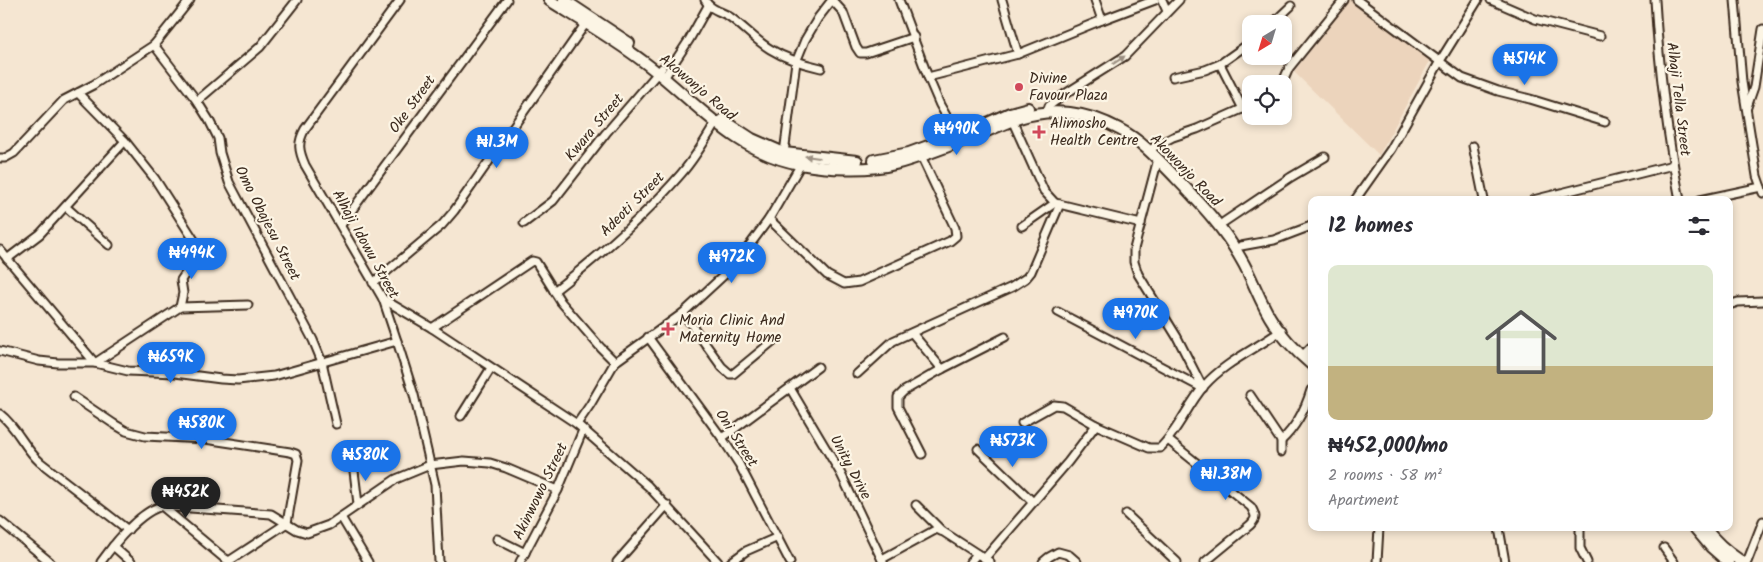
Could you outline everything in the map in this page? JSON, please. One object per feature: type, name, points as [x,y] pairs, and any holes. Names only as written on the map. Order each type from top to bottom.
[{"type":"main road","name":"Akowonjo Road","points":[[549,0],[663,73],[715,124],[779,160],[836,168],[892,165],[921,156],[1010,113],[1029,108],[1068,112],[1108,123],[1132,136],[1158,159],[1191,193],[1228,237],[1255,284],[1272,321],[1308,353]]},
{"type":"main road","name":"Akowonjo Road","points":[[564,0],[616,34],[719,118],[752,139],[784,153],[847,161],[870,161],[889,158],[1048,109],[1070,107],[1111,120],[1136,133],[1154,146],[1224,222],[1240,246],[1282,330]]},
{"type":"main road","points":[[1698,531],[1711,547],[1728,562]]},
{"type":"main road","points":[[1707,531],[1727,552],[1742,562]]},
{"type":"street","points":[[0,158],[5,158],[14,153],[64,100],[118,70],[154,45],[190,0]]},
{"type":"street","points":[[197,101],[260,47],[298,0]]},
{"type":"street","name":"Alhaji Idowu Street","points":[[400,0],[305,130],[299,142],[299,148],[305,165],[383,299],[414,395],[435,485],[439,562]]},
{"type":"street","name":"Oke Street","points":[[341,225],[506,0]]},
{"type":"street","points":[[784,153],[796,62],[805,40],[818,18],[832,0],[843,12],[856,48],[860,53],[866,53],[914,37]]},
{"type":"street","points":[[900,0],[940,105],[958,138]]},
{"type":"street","points":[[1002,0],[1018,54]]},
{"type":"street","points":[[1095,0],[1102,20]]},
{"type":"street","points":[[928,76],[1018,54],[1155,0]]},
{"type":"street","points":[[1162,0],[1167,11]]},
{"type":"street","points":[[1048,109],[1125,56],[1179,0]]},
{"type":"street","points":[[1286,75],[1289,68],[1344,0]]},
{"type":"street","points":[[1357,0],[1462,78],[1498,91],[1605,122]]},
{"type":"street","points":[[1358,196],[1391,149],[1440,61],[1478,0]]},
{"type":"street","points":[[1491,0],[1535,19],[1600,36]]},
{"type":"street","name":"Alhaji Tella Street","points":[[1655,0],[1658,48],[1679,196]]},
{"type":"street","points":[[1725,196],[1762,190],[1757,176],[1742,82],[1735,0]]},
{"type":"street","points":[[706,3],[745,27],[769,49],[796,62],[822,68]]},
{"type":"street","name":"Kwara Street","points":[[524,223],[553,201],[606,133],[663,73],[689,40],[706,3]]},
{"type":"street","points":[[1282,15],[1291,6]]},
{"type":"street","points":[[373,282],[442,225],[454,211],[586,24]]},
{"type":"street","points":[[1746,107],[1754,87],[1763,29]]},
{"type":"street","name":"Omo Obajesu Street","points":[[154,45],[197,101],[218,138],[220,154],[230,182],[313,340],[322,362],[336,424]]},
{"type":"street","points":[[1173,77],[1205,70],[1220,64],[1242,48]]},
{"type":"street","points":[[1220,64],[1242,107]]},
{"type":"street","points":[[78,93],[125,141],[155,179],[201,251],[181,280],[183,293],[180,307]]},
{"type":"street","points":[[1154,146],[1242,109]]},
{"type":"street","points":[[1012,120],[1044,190],[1057,204],[1141,224]]},
{"type":"street","name":"Adeoti Street","points":[[554,291],[607,247],[660,196],[682,173],[715,124]]},
{"type":"street","points":[[8,259],[40,234],[125,141]]},
{"type":"street","points":[[1473,146],[1483,196]]},
{"type":"street","points":[[769,218],[827,276],[844,284],[859,282],[950,242],[956,236],[955,228],[921,156]]},
{"type":"street","points":[[1224,222],[1291,177],[1325,157]]},
{"type":"street","points":[[1158,159],[1134,249],[1134,262],[1138,274],[1177,338],[1203,388]]},
{"type":"street","points":[[577,424],[616,362],[683,312],[736,265],[769,218],[801,164]]},
{"type":"street","points":[[1549,196],[1674,165]]},
{"type":"street","points":[[1022,226],[1057,204]]},
{"type":"street","points":[[857,374],[893,341],[1012,287],[1026,278],[1031,272],[1057,204]]},
{"type":"street","points":[[66,207],[109,245]]},
{"type":"street","points":[[1240,246],[1274,240],[1308,227]]},
{"type":"street","points":[[0,250],[95,363]]},
{"type":"street","points":[[432,328],[532,261],[536,262],[561,302],[601,348],[616,362]]},
{"type":"street","points":[[383,299],[432,328],[577,424],[630,468],[718,562]]},
{"type":"street","points":[[1733,304],[1763,301]]},
{"type":"street","points":[[95,363],[180,307],[248,306]]},
{"type":"street","points":[[683,312],[722,367],[730,374],[734,374],[774,340]]},
{"type":"street","points":[[1058,312],[1203,388]]},
{"type":"street","points":[[1022,423],[1054,405],[1063,406],[1096,424],[1149,448],[1160,448],[1168,440],[1203,388],[1216,374],[1282,330]]},
{"type":"street","points":[[912,333],[942,369]]},
{"type":"street","name":"Oni Street","points":[[648,337],[739,464],[790,562]]},
{"type":"street","points":[[922,454],[898,407],[898,397],[904,391],[942,369],[1005,338]]},
{"type":"street","points":[[0,351],[39,361],[95,363],[128,371],[175,373],[238,380],[274,376],[397,341]]},
{"type":"street","points":[[722,438],[818,367]]},
{"type":"street","points":[[461,416],[491,368]]},
{"type":"street","name":"Unity Drive","points":[[790,388],[841,474],[883,561]]},
{"type":"street","points":[[1250,395],[1281,441],[1282,452]]},
{"type":"street","points":[[74,397],[114,424],[136,434],[205,439],[296,454],[298,460],[287,523],[229,561],[163,506]]},
{"type":"street","points":[[1281,441],[1301,416],[1308,398]]},
{"type":"street","points":[[0,414],[10,422],[32,454],[40,462],[128,530]]},
{"type":"street","points":[[916,506],[942,531],[988,560],[1032,501],[1068,462],[1096,424]]},
{"type":"street","name":"Akinwowo Street","points":[[520,562],[558,490],[583,430]]},
{"type":"street","points":[[1168,440],[1251,507],[1256,516],[1256,520],[1205,562]]},
{"type":"street","points":[[978,450],[1032,501]]},
{"type":"street","points":[[101,562],[128,530],[156,507],[271,514],[297,530],[307,533],[329,525],[386,485],[430,465],[464,461],[490,463],[521,473],[558,490]]},
{"type":"street","points":[[353,463],[358,504]]},
{"type":"street","points":[[617,562],[666,505]]},
{"type":"street","points":[[1126,514],[1177,562]]},
{"type":"street","points":[[340,517],[368,562]]},
{"type":"street","points":[[0,521],[50,562]]},
{"type":"street","points":[[1747,562],[1763,521]]},
{"type":"street","points":[[883,561],[937,529],[942,531]]},
{"type":"street","points":[[1377,562],[1379,531]]},
{"type":"street","points":[[1500,531],[1505,562]]},
{"type":"street","points":[[1580,531],[1580,548],[1587,562]]},
{"type":"street","points":[[731,562],[746,551],[778,538]]},
{"type":"street","points":[[497,539],[525,553]]},
{"type":"street","points":[[113,546],[130,562]]},
{"type":"street","points":[[1664,548],[1674,562]]},
{"type":"street","points":[[1044,562],[1058,552],[1069,555],[1077,562]]},
{"type":"street","points":[[970,562],[977,554]]},
{"type":"shaded area","points":[[1347,0],[1355,0],[1432,57],[1379,155],[1294,72]]},
{"type":"place","name":"Divine Favour Plaza","points":[[1019,87]]},
{"type":"place","name":"Alimosho Health Centre","points":[[1039,132]]},
{"type":"place","name":"Moria Clinic And Maternity Home","points":[[668,329]]}]
